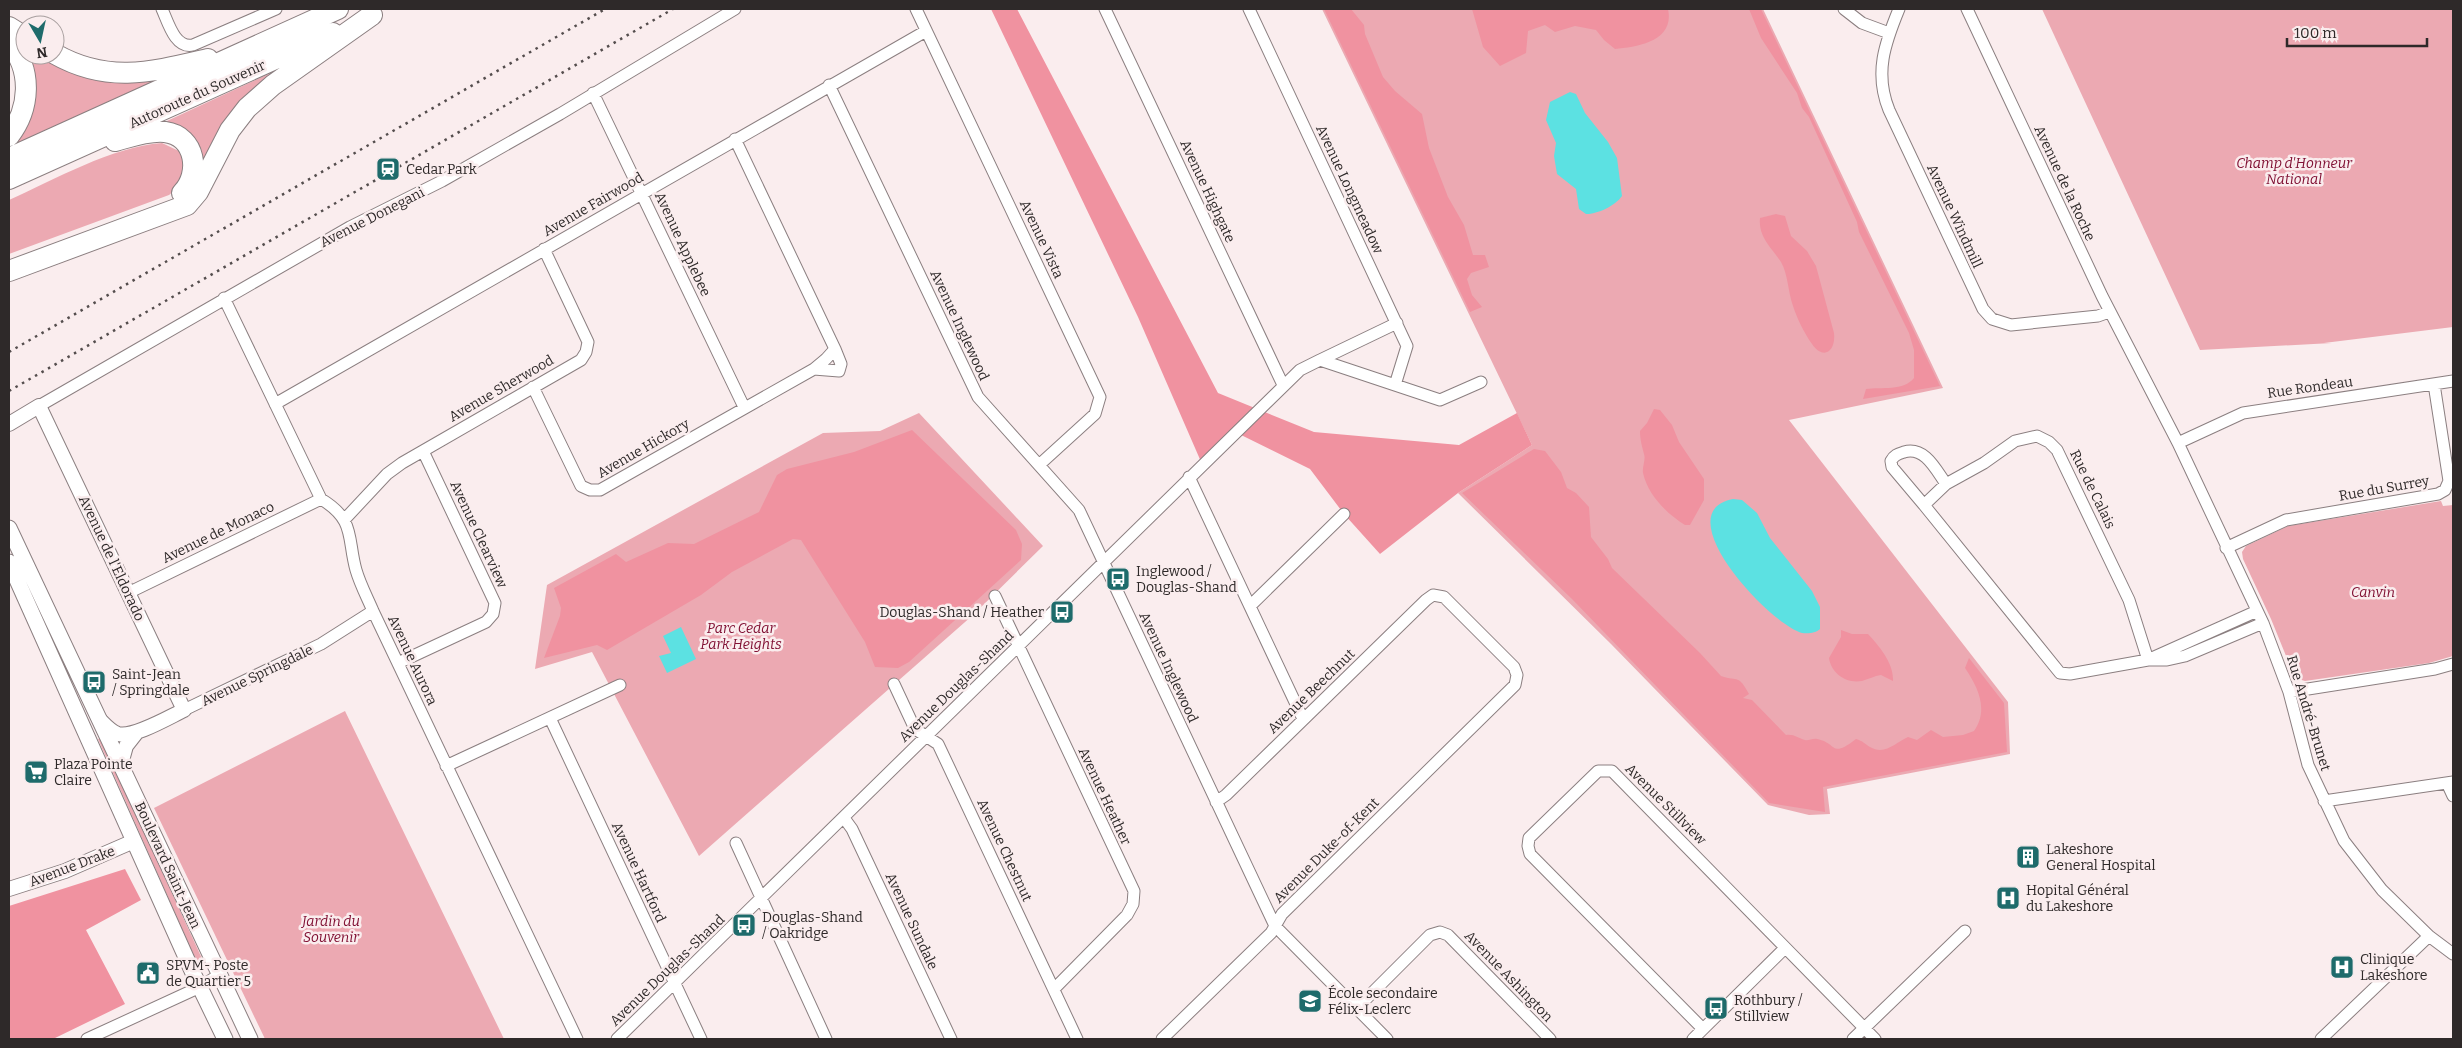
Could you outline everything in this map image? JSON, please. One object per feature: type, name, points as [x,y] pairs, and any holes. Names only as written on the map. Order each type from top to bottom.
[{"type":"highway","name":"Autoroute du Souvenir","points":[[9,158],[338,9]]},
{"type":"highway","name":"Autoroute du Souvenir","points":[[9,179],[378,12]]},
{"type":"highway","points":[[9,271],[187,205],[198,192],[230,130],[247,108],[273,85],[378,12]]},
{"type":"highway","points":[[9,43],[20,61],[26,85],[21,117],[9,136]]},
{"type":"highway","points":[[65,59],[77,65],[98,71],[132,73],[166,69],[251,48]]},
{"type":"highway","points":[[9,261],[173,200],[186,190],[193,174],[193,157],[187,145],[178,136],[167,132],[148,133],[64,154]]},
{"type":"main road","name":"Boulevard Saint-Jean","points":[[9,528],[114,755],[121,764],[250,1039]]},
{"type":"main road","name":"Boulevard Saint-Jean","points":[[9,562],[225,1039]]},
{"type":"street","points":[[162,9],[182,45],[193,45],[276,9]]},
{"type":"street","name":"Avenue Donegani","points":[[9,424],[350,226],[442,181],[735,9]]},
{"type":"street","name":"Avenue Vista","points":[[916,9],[1100,397],[1095,414],[1039,465]]},
{"type":"street","name":"Avenue Highgate","points":[[1105,9],[1283,385]]},
{"type":"street","name":"Avenue Longmeadow","points":[[1249,9],[1407,346],[1395,385]]},
{"type":"street","points":[[1844,9],[1862,23],[1889,33]]},
{"type":"street","name":"Avenue Windmill","points":[[1899,9],[1883,52],[1881,69],[1885,101],[1986,314],[1998,322],[2011,325],[2098,316],[2109,312]]},
{"type":"street","name":"Avenue de la Roche","points":[[1967,9],[2109,312],[2139,369]]},
{"type":"street","name":"Avenue Fairwood","points":[[275,404],[828,85],[926,31]]},
{"type":"street","name":"Avenue Inglewood","points":[[828,85],[978,397],[1079,510],[1275,926],[1386,1039]]},
{"type":"street","name":"Avenue Applebee","points":[[593,93],[744,407]]},
{"type":"street","points":[[735,139],[841,364],[839,371],[814,369]]},
{"type":"street","name":"Avenue Sherwood","points":[[344,520],[387,474],[423,451],[581,360],[586,352],[588,342],[544,249]]},
{"type":"street","name":"Avenue Aurora","points":[[224,298],[321,499],[344,520],[350,532],[356,571],[373,610],[577,1039]]},
{"type":"street","name":"Avenue Douglas-Shand","points":[[617,1039],[1283,385],[1300,370],[1397,324]]},
{"type":"street","name":"Avenue Hickory","points":[[533,387],[581,486],[590,490],[600,490],[814,369],[834,349]]},
{"type":"street","points":[[1320,360],[1440,400],[1481,382]]},
{"type":"street","name":"Rue André-Brunet","points":[[2139,369],[2178,443],[2226,548],[2258,611],[2289,692],[2308,765],[2344,841],[2382,890],[2429,936],[2453,954]]},
{"type":"street","name":"Rue Rondeau","points":[[2178,443],[2243,413],[2453,381]]},
{"type":"street","name":"Rue du Surrey","points":[[2226,548],[2286,520],[2438,494],[2444,490],[2449,481],[2434,384]]},
{"type":"street","name":"Avenue de l'Eldorado","points":[[39,406],[184,710]]},
{"type":"street","name":"Rue de Calais","points":[[1924,505],[1946,484],[1984,463],[2015,441],[2037,436],[2049,442],[2057,450],[2129,600],[2148,660]]},
{"type":"street","name":"Avenue Clearview","points":[[398,663],[486,622],[493,614],[495,603],[423,451]]},
{"type":"street","points":[[1946,484],[1925,456],[1917,451],[1906,451],[1894,456],[1891,461],[1892,467],[2060,673],[2070,674],[2148,660],[2167,660],[2185,656],[2263,623]]},
{"type":"street","points":[[1189,478],[1303,719]]},
{"type":"street","name":"Avenue de Monaco","points":[[128,593],[321,499]]},
{"type":"street","points":[[1250,606],[1344,514]]},
{"type":"street","name":"Avenue Duke-of-Kent","points":[[1162,1039],[1275,926],[1282,914],[1514,685],[1517,675],[1514,667],[1444,597],[1433,595],[1426,600]]},
{"type":"street","name":"Avenue Heather","points":[[995,596],[1134,891],[1133,904],[1127,915],[1054,989]]},
{"type":"street","name":"Avenue Beechnut","points":[[1216,802],[1226,795],[1426,600]]},
{"type":"street","name":"Avenue Springdale","points":[[137,732],[321,644],[373,610]]},
{"type":"street","points":[[2148,660],[2258,611]]},
{"type":"street","points":[[2289,692],[2434,669],[2453,664]]},
{"type":"street","name":"Avenue Chestnut","points":[[894,684],[915,729],[938,744],[1077,1039]]},
{"type":"street","points":[[446,766],[620,685]]},
{"type":"street","name":"Avenue Hartford","points":[[550,718],[701,1039]]},
{"type":"street","points":[[98,719],[117,734],[137,732]]},
{"type":"street","points":[[121,764],[126,746],[137,732]]},
{"type":"street","name":"Avenue Stillview","points":[[1703,1030],[1530,854],[1529,838],[1598,771],[1612,771],[1875,1039]]},
{"type":"street","points":[[2324,801],[2450,782],[2453,796]]},
{"type":"street","name":"Avenue Sundale","points":[[844,818],[852,829],[951,1039]]},
{"type":"street","name":"Avenue Drake","points":[[9,889],[57,874],[134,841]]},
{"type":"street","points":[[736,843],[826,1039]]},
{"type":"street","points":[[1853,1039],[1965,931]]},
{"type":"street","name":"Avenue Ashington","points":[[1356,1009],[1430,935],[1440,932],[1448,935],[1550,1039]]},
{"type":"street","points":[[2321,1039],[2429,936]]},
{"type":"street","points":[[1693,1039],[1785,948]]},
{"type":"street","points":[[87,1039],[200,987],[219,975]]},
{"type":"green space","points":[[1322,9],[1763,9],[1943,388],[1789,420],[2008,702],[2010,754],[1827,789],[1830,814],[1809,815],[1768,805],[1611,644],[1458,493],[1532,445]]},
{"type":"green space","name":"Champ d'Honneur National","points":[[2042,9],[2453,9],[2453,327],[2324,343],[2332,343],[2200,350]]},
{"type":"green space","points":[[65,59],[149,78],[151,86],[19,145],[14,141],[20,65],[65,65]]},
{"type":"green space","points":[[275,71],[207,167],[154,127]]},
{"type":"green space","points":[[162,143],[181,152],[184,162],[181,185],[169,195],[9,254],[9,200],[104,157],[143,146]]},
{"type":"green space","name":"Parc Cedar Park Heights","points":[[919,413],[1043,546],[973,615],[699,856],[592,652],[535,669],[547,585],[823,433],[880,431]]},
{"type":"green space","name":"Canvin","points":[[2441,501],[2443,506],[2453,505],[2453,656],[2429,663],[2305,681],[2295,678],[2271,619],[2243,559],[2242,552],[2246,546],[2288,526]]},
{"type":"green space","name":"Jardin du Souvenir","points":[[345,711],[504,1039],[265,1039],[154,808]]},
{"type":"green space","points":[[101,738],[204,963],[203,968],[199,967],[98,739]]},
{"type":"shaded area","points":[[991,9],[1017,9],[1218,393],[1314,432],[1459,445],[1517,413],[1532,445],[1458,493],[1380,554],[1344,514],[1310,469],[1235,432],[1202,464],[1138,317]]},
{"type":"shaded area","points":[[1324,9],[1351,9],[1364,25],[1365,34],[1383,77],[1395,91],[1422,114],[1429,148],[1448,197],[1464,225],[1473,255],[1485,255],[1489,267],[1471,273],[1467,279],[1472,295],[1482,307],[1470,312]]},
{"type":"shaded area","points":[[1472,9],[1668,9],[1669,20],[1666,28],[1653,40],[1644,44],[1615,49],[1596,30],[1575,26],[1555,32],[1545,25],[1528,31],[1526,53],[1500,66],[1483,47]]},
{"type":"shaded area","points":[[1749,9],[1761,9],[1940,386],[1863,399],[1866,389],[1892,388],[1910,382],[1914,378],[1914,350],[1909,333],[1859,232],[1857,222],[1809,117],[1802,108],[1797,93],[1761,38]]},
{"type":"shaded area","points":[[1776,214],[1785,216],[1791,236],[1807,251],[1816,266],[1834,333],[1833,345],[1828,352],[1821,352],[1816,349],[1806,335],[1793,306],[1787,278],[1781,262],[1761,231],[1760,218]]},
{"type":"shaded area","points":[[1654,409],[1660,410],[1672,425],[1679,442],[1704,479],[1704,500],[1690,525],[1685,525],[1665,510],[1649,489],[1643,473],[1644,456],[1640,431],[1647,423]]},
{"type":"shaded area","points":[[912,430],[1016,530],[1022,544],[1021,560],[909,662],[898,668],[875,667],[865,642],[801,540],[793,539],[732,572],[701,595],[607,650],[597,645],[544,658],[560,616],[561,608],[554,588],[616,554],[626,562],[668,543],[694,544],[759,512],[777,475],[787,469],[854,452]]},
{"type":"shaded area","points":[[1534,449],[1545,451],[1561,472],[1567,488],[1576,493],[1589,507],[1591,537],[1608,559],[1612,568],[1700,653],[1721,676],[1740,681],[1749,694],[1743,698],[1752,700],[1786,735],[1806,740],[1817,739],[1838,749],[1856,739],[1870,747],[1881,750],[1908,737],[1917,740],[1931,730],[1943,737],[1963,735],[1974,731],[1981,715],[1981,707],[1978,691],[1965,668],[1969,658],[2004,703],[2007,752],[1823,787],[1825,812],[1769,803],[1572,599],[1462,493]]},
{"type":"shaded area","points":[[1841,630],[1852,634],[1868,634],[1881,649],[1888,661],[1893,674],[1893,681],[1881,675],[1862,681],[1850,681],[1836,673],[1829,658],[1841,637]]},
{"type":"shaded area","points":[[125,869],[141,900],[86,930],[125,1004],[53,1039],[9,1039],[9,906]]},
{"type":"water","points":[[1570,92],[1576,94],[1585,113],[1608,142],[1617,158],[1622,196],[1611,206],[1591,214],[1586,214],[1579,209],[1576,189],[1557,174],[1554,156],[1556,143],[1546,120],[1550,102]]},
{"type":"water","points":[[1733,499],[1742,500],[1757,513],[1770,538],[1812,591],[1820,607],[1820,629],[1812,633],[1802,633],[1787,625],[1768,610],[1748,590],[1730,568],[1716,545],[1710,524],[1715,508]]},
{"type":"water","points":[[681,627],[696,659],[667,673],[659,656],[671,653],[663,636]]},
{"type":"railway","points":[[9,352],[605,9]]},
{"type":"railway","points":[[9,391],[673,9]]},
{"type":"place","name":"Cedar Park","points":[[388,169]]},
{"type":"place","name":"Inglewood / Douglas-Shand","points":[[1118,579]]},
{"type":"place","name":"Douglas-Shand / Heather","points":[[1062,612]]},
{"type":"place","name":"Saint-Jean / Springdale","points":[[94,682]]},
{"type":"place","name":"Plaza Pointe Claire","points":[[36,772]]},
{"type":"place","name":"Lakeshore General Hospital","points":[[2028,857]]},
{"type":"place","name":"Hopital Général du Lakeshore","points":[[2008,898]]},
{"type":"place","name":"Douglas-Shand / Oakridge","points":[[744,925]]},
{"type":"place","name":"Clinique Lakeshore","points":[[2342,967]]},
{"type":"place","name":"SPVM- Poste de Quartier 5","points":[[148,973]]},
{"type":"place","name":"École secondaire Félix-Leclerc","points":[[1310,1001]]},
{"type":"place","name":"Rothbury / Stillview","points":[[1716,1008]]}]
